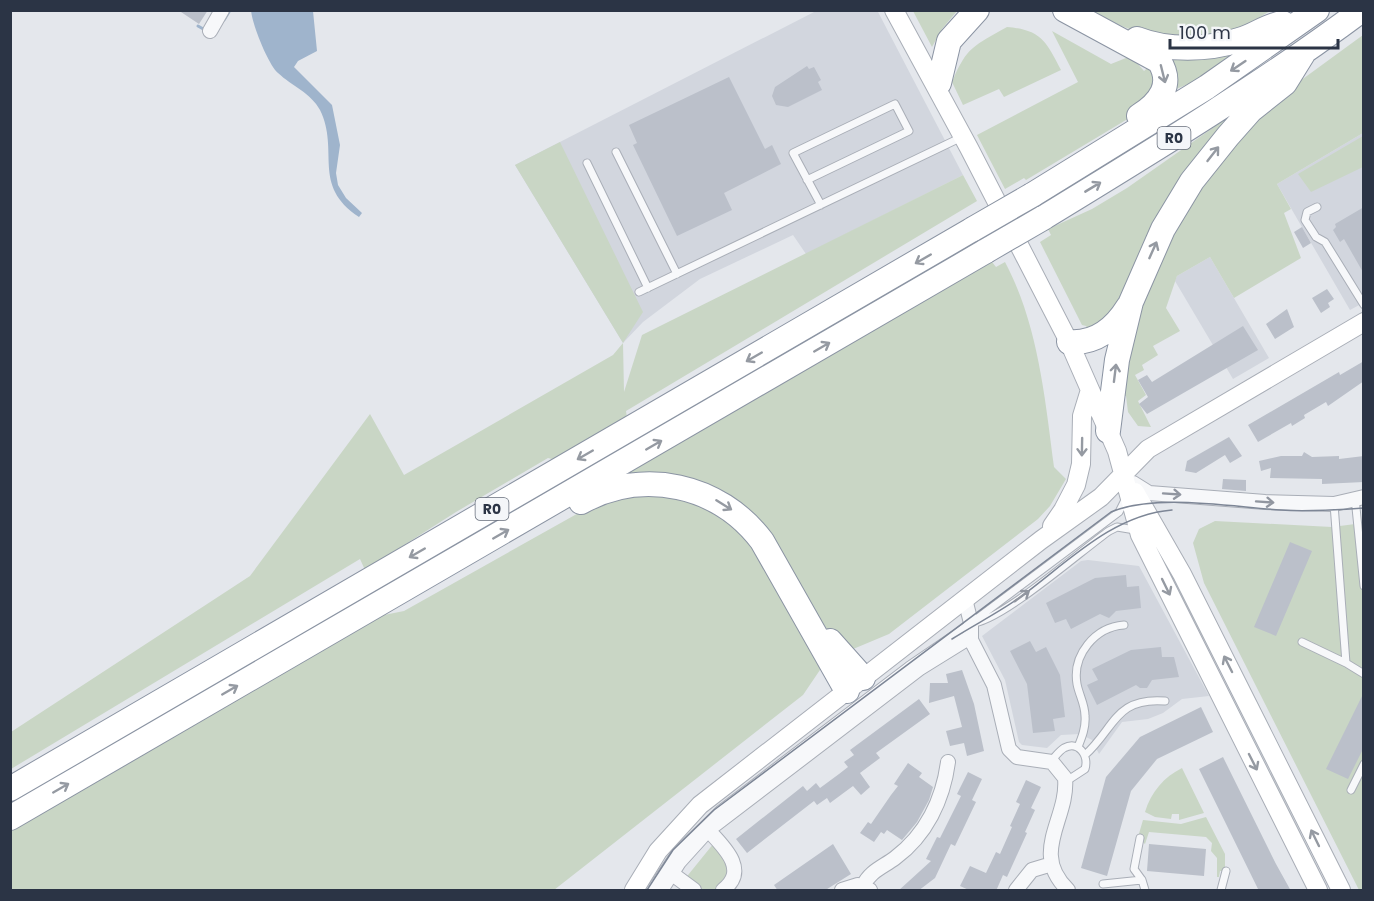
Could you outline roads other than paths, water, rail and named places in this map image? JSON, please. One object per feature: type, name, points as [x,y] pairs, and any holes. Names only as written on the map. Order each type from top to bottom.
[{"type":"highway","points":[[939,83],[949,41],[977,10]]},
{"type":"highway","points":[[1065,10],[1159,62],[1164,69],[1166,81],[1165,89],[1155,105],[1081,151],[1072,171]]},
{"type":"highway","points":[[1083,10],[1110,27],[1147,43],[1178,47],[1238,41],[1273,25],[1310,16]]},
{"type":"highway","name":"R0","points":[[10,818],[1043,218],[1211,115],[1303,54],[1362,10]]},
{"type":"highway","name":"R0","points":[[10,789],[1032,195],[1207,87],[1310,16]]},
{"type":"highway","points":[[1108,431],[1117,360],[1131,302],[1163,228],[1192,181],[1251,110],[1285,83],[1303,54]]},
{"type":"highway","points":[[1069,342],[1089,340],[1112,328],[1131,302]]},
{"type":"highway","points":[[549,506],[574,505],[613,489],[645,484],[669,485],[705,495],[727,507],[754,530],[855,691]]},
{"type":"main road","points":[[894,10],[954,119],[1069,342],[1125,475],[1140,535],[1318,891]]},
{"type":"main road","points":[[905,10],[928,55],[954,119]]},
{"type":"main road","points":[[634,891],[658,851],[700,805],[855,691],[965,599],[1101,497],[1148,449],[1364,322]]},
{"type":"main road","points":[[1041,540],[1064,510],[1076,485],[1082,464],[1082,416],[1090,390]]},
{"type":"main road","points":[[1125,475],[1182,574],[1341,891]]},
{"type":"street","points":[[210,31],[222,10]]},
{"type":"street","points":[[1125,475],[1139,489],[1149,493],[1265,502],[1334,504],[1359,497]]},
{"type":"street","points":[[965,599],[971,623],[970,637],[994,685],[1010,752],[1022,758],[1050,762],[1063,773],[1065,782],[1050,847],[1052,864],[1057,876],[1068,891]]},
{"type":"street","points":[[661,891],[671,873],[708,830],[920,668],[970,637]]},
{"type":"street","points":[[842,891],[853,885],[867,888],[876,870],[909,846],[927,824],[941,792],[948,762]]},
{"type":"street","points":[[708,830],[733,860],[734,874],[728,889]]},
{"type":"street","points":[[1016,891],[1032,870],[1052,864]]},
{"type":"street","points":[[671,873],[694,891]]},
{"type":"lane","points":[[807,180],[909,131],[895,104],[793,153],[807,180],[821,205]]},
{"type":"lane","points":[[639,292],[963,137]]},
{"type":"lane","points":[[616,152],[677,274]]},
{"type":"lane","points":[[586,163],[648,288]]},
{"type":"lane","points":[[1317,207],[1307,212],[1305,220],[1316,237],[1325,242],[1364,305]]},
{"type":"lane","points":[[650,891],[670,858],[703,823],[855,691],[971,623],[1119,512],[1126,502],[1125,475]]},
{"type":"lane","points":[[1359,497],[1364,586]]},
{"type":"lane","points":[[1334,504],[1346,663]]},
{"type":"lane","points":[[971,623],[980,623],[1005,608],[1109,531],[1117,527],[1128,527],[1140,535]]},
{"type":"lane","points":[[1078,747],[1085,721],[1076,683],[1079,660],[1097,634],[1111,627],[1124,625]]},
{"type":"lane","points":[[1302,642],[1364,674]]},
{"type":"lane","points":[[1065,782],[1084,769],[1085,755],[1101,741],[1111,722],[1126,708],[1149,700],[1165,701]]},
{"type":"lane","points":[[1050,762],[1065,747],[1078,747],[1085,755]]},
{"type":"lane","points":[[1351,790],[1364,764]]},
{"type":"lane","points":[[1140,837],[1134,868],[1142,880],[1145,891]]},
{"type":"lane","points":[[1221,891],[1226,871]]},
{"type":"lane","points":[[1103,884],[1142,880]]},
{"type":"water","points":[[251,10],[313,11],[317,51],[298,61],[294,67],[332,105],[340,145],[336,173],[338,185],[346,198],[362,213],[359,217],[344,205],[335,193],[329,167],[328,140],[320,110],[312,99],[283,78],[274,68],[261,43]]},
{"type":"waterway","points":[[224,20],[229,12]]},
{"type":"waterway","points":[[198,26],[205,30]]},
{"type":"tram line","points":[[647,890],[673,850],[714,810],[1111,512],[1129,506],[1172,502],[1291,511],[1364,508]]},
{"type":"tram line","points":[[952,639],[1019,598],[1109,531],[1129,521],[1172,510]]}]
